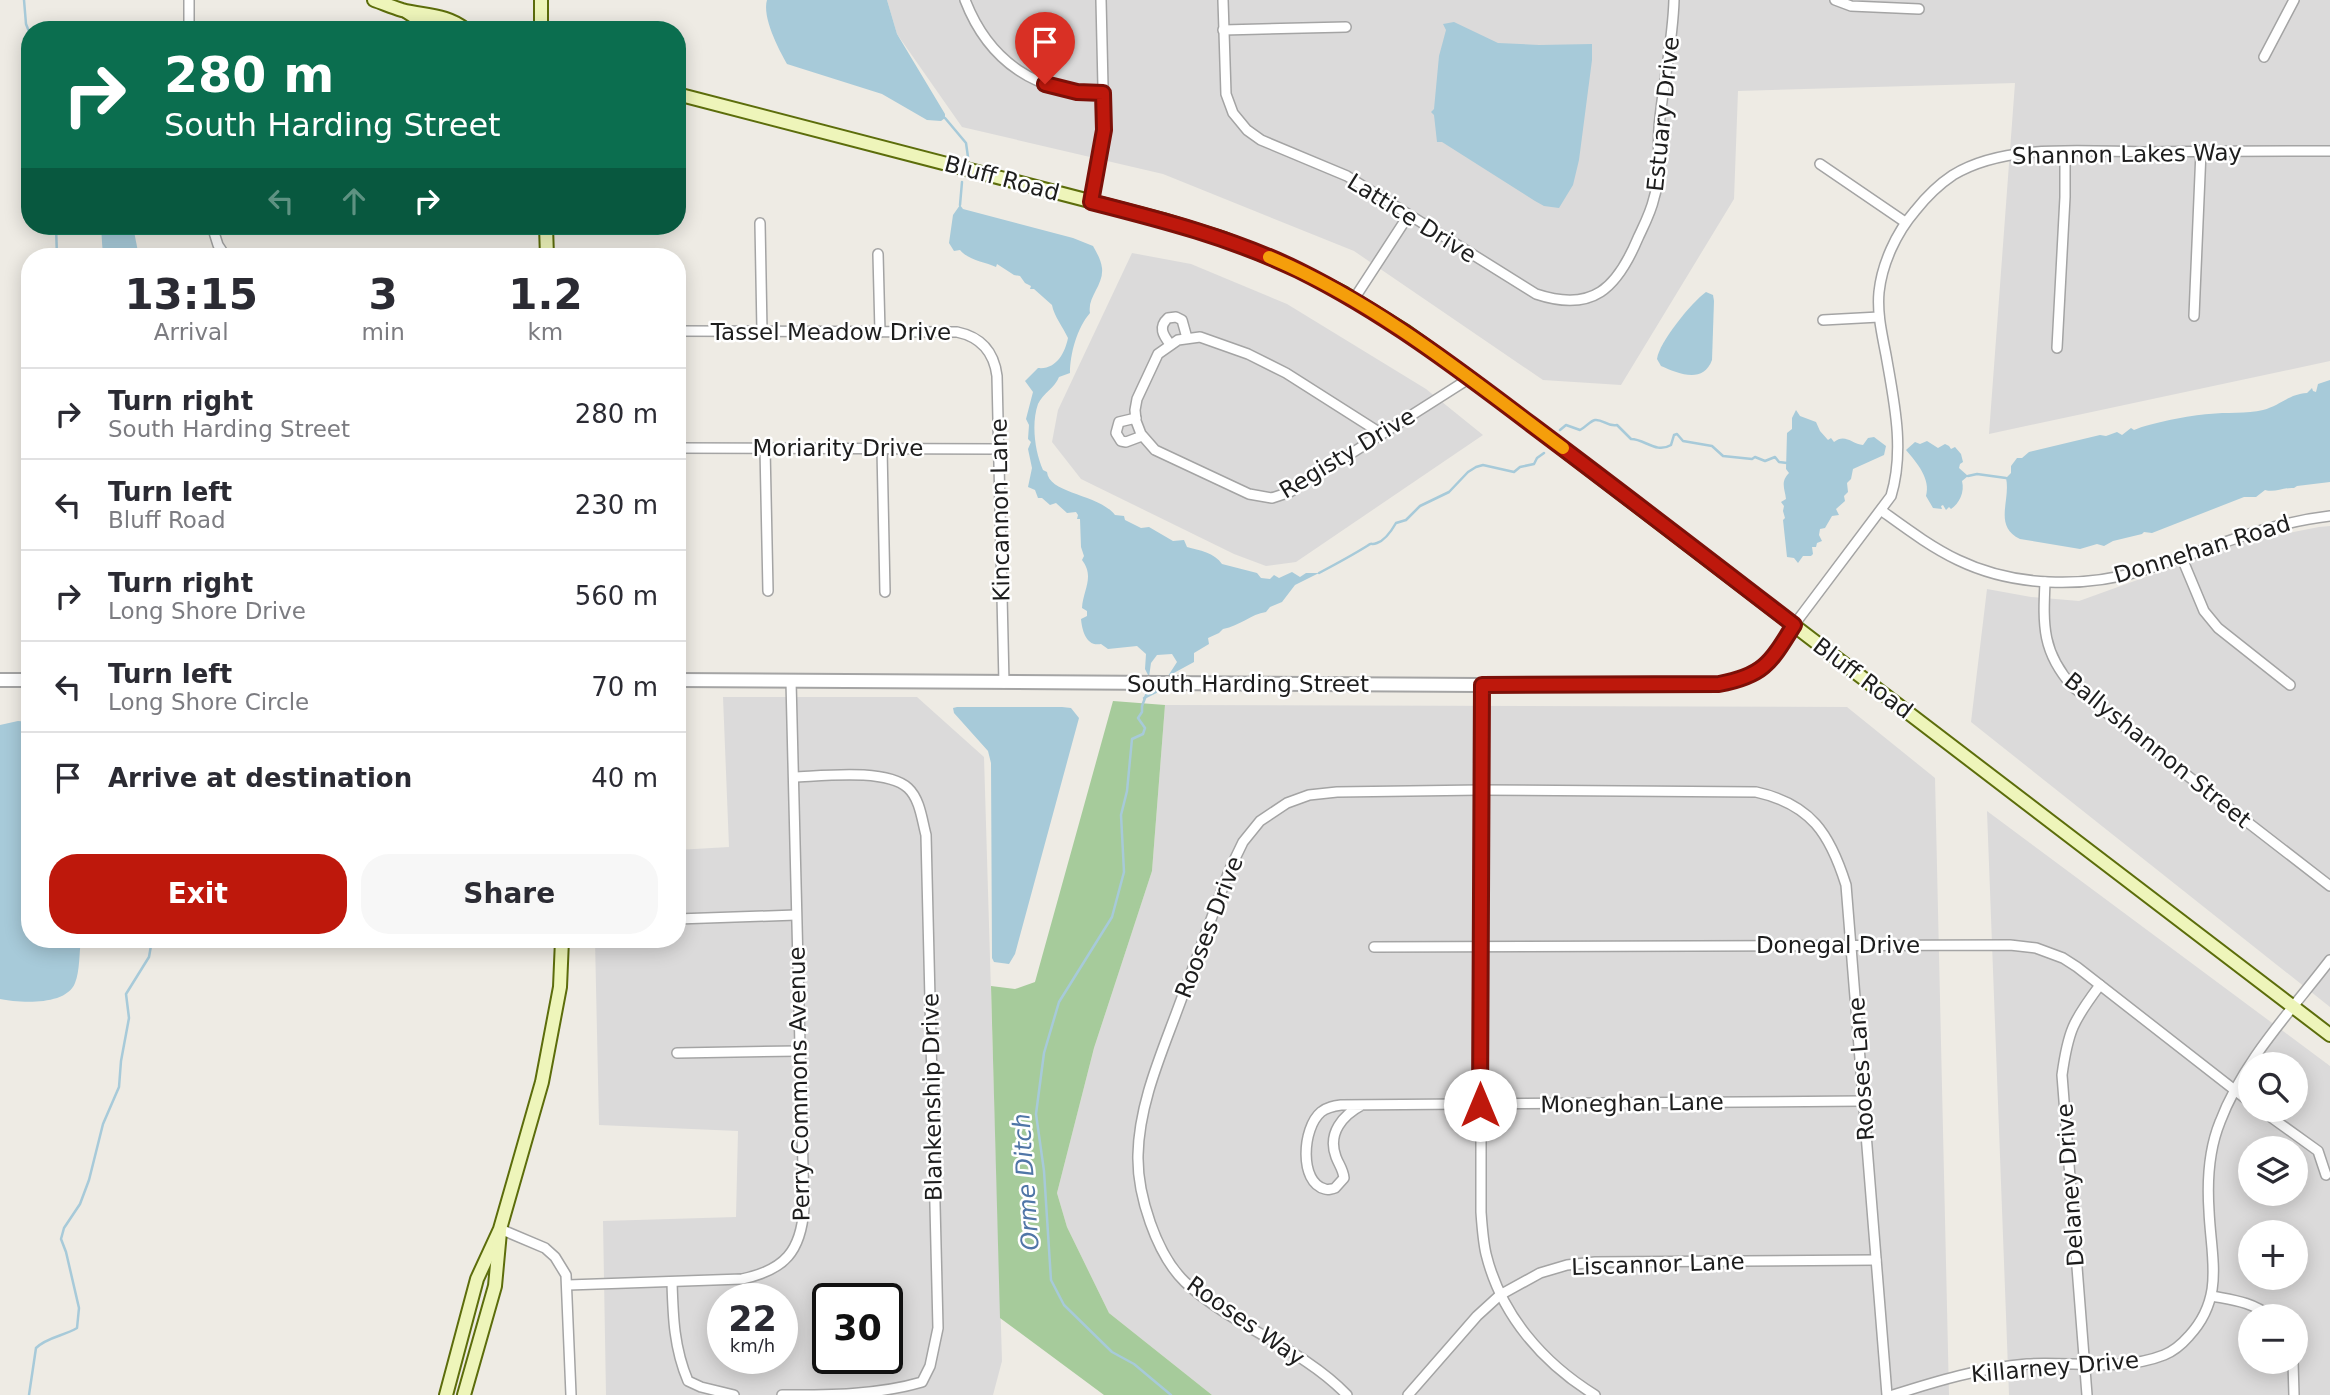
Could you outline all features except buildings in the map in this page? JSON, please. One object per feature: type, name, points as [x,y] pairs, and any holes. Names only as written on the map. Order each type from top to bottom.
[{"type":"main road","points":[[374,0],[453,21]]},
{"type":"main road","points":[[541,0],[541,21]]},
{"type":"main road","points":[[404,10],[421,21]]},
{"type":"main road","name":"Bluff Road","points":[[686,96],[1224,239],[1290,266],[1354,299],[1405,331],[1469,378],[2330,1035]]},
{"type":"main road","points":[[446,1395],[477,1279],[500,1228],[533,1119],[561,987],[562,948]]},
{"type":"main road","points":[[464,1395],[495,1286],[500,1228]]},
{"type":"street","points":[[188,0],[189,21]]},
{"type":"street","points":[[965,0],[976,25],[989,44],[1016,69],[1058,89],[1103,93]]},
{"type":"street","points":[[1091,202],[1104,130],[1101,0]]},
{"type":"street","points":[[1223,0],[1223,30],[1346,27]]},
{"type":"street","name":"Estuary Drive","points":[[1598,294],[1617,279],[1627,266],[1655,197],[1658,128],[1674,0]]},
{"type":"street","points":[[1835,0],[1852,6],[1919,9]]},
{"type":"street","points":[[2264,57],[2294,0]]},
{"type":"street","name":"Lattice Drive","points":[[1223,30],[1224,85],[1233,113],[1244,127],[1258,138],[1334,170],[1536,294],[1557,301],[1577,301],[1598,294]]},
{"type":"street","points":[[2194,316],[2201,151]]},
{"type":"street","name":"Shannon Lakes Way","points":[[1794,625],[1882,511],[1896,481],[1897,421],[1879,317],[1882,276],[1898,233],[1931,192],[1953,175],[1973,165],[2009,155],[2065,152],[2330,151]]},
{"type":"street","points":[[2057,348],[2065,152]]},
{"type":"street","points":[[1821,164],[1906,222]]},
{"type":"street","points":[[1354,299],[1408,216]]},
{"type":"street","points":[[760,223],[762,331]]},
{"type":"street","points":[[878,254],[880,332]]},
{"type":"street","points":[[1170,344],[1162,331],[1168,318],[1176,317],[1182,320],[1186,338]]},
{"type":"street","points":[[1823,320],[1879,317]]},
{"type":"street","name":"Tassel Meadow Drive","points":[[686,331],[957,332],[982,343]]},
{"type":"street","points":[[1136,418],[1119,422],[1116,433],[1121,441],[1126,442],[1142,436],[1136,418],[1138,399],[1158,355],[1170,344],[1186,338],[1208,339],[1267,363],[1382,434]]},
{"type":"street","name":"Kincannon Lane","points":[[982,343],[992,355],[997,371],[1004,683]]},
{"type":"street","name":"Registy Drive","points":[[1142,436],[1147,444],[1160,453],[1250,494],[1266,498],[1276,497],[1290,492],[1469,378]]},
{"type":"street","name":"Moriarity Drive","points":[[686,448],[999,449]]},
{"type":"street","points":[[765,448],[768,592]]},
{"type":"street","points":[[882,449],[885,592]]},
{"type":"street","name":"Donnehan Road","points":[[1882,511],[1917,537],[1960,561],[2003,575],[2045,582],[2112,578],[2256,530],[2330,516]]},
{"type":"street","points":[[2181,556],[2196,595],[2211,620],[2290,685]]},
{"type":"street","name":"Ballyshannon Street","points":[[2045,582],[2043,618],[2046,644],[2060,673],[2073,687],[2330,886]]},
{"type":"street","name":"South Harding Street","points":[[686,680],[1719,684],[1751,677],[1764,667],[1778,652],[1794,625]]},
{"type":"street","points":[[0,680],[21,680]]},
{"type":"street","name":"Perry Commons Avenue","points":[[568,1285],[742,1279],[756,1276],[770,1272],[784,1262],[795,1248],[803,1230],[791,681]]},
{"type":"street","points":[[1482,685],[1480,1212],[1486,1254],[1500,1295],[1526,1335],[1545,1358],[1568,1379],[1595,1395]]},
{"type":"street","name":"Blankenship Drive","points":[[782,1395],[885,1394],[922,1382],[930,1366],[938,1328],[926,835],[922,818],[908,788],[892,780],[858,775],[794,777]]},
{"type":"street","name":"Rooses Drive","points":[[1138,1155],[1153,1075],[1229,871],[1242,842],[1260,821],[1287,803],[1309,795],[1337,792],[1752,792]]},
{"type":"street","name":"Rooses Lane","points":[[1752,792],[1775,796],[1796,806],[1810,817],[1825,834],[1836,854],[1846,885],[1887,1395]]},
{"type":"street","points":[[686,919],[796,915]]},
{"type":"street","name":"Donegal Drive","points":[[1374,947],[2027,947],[2063,958],[2238,1093]]},
{"type":"street","name":"Killarney Drive","points":[[1893,1395],[1954,1376],[1993,1368],[2029,1364],[2134,1364],[2165,1354],[2181,1345],[2200,1324],[2212,1296],[2215,1279],[2209,1208],[2210,1163],[2219,1123],[2248,1066],[2330,960]]},
{"type":"street","name":"Delaney Drive","points":[[2087,1395],[2062,1075],[2064,1051],[2071,1029],[2099,985]]},
{"type":"street","points":[[677,1054],[799,1051]]},
{"type":"street","name":"Moneghan Lane","points":[[1362,1105],[1347,1113],[1337,1127],[1334,1146],[1344,1178],[1335,1188],[1324,1189],[1310,1174],[1306,1141],[1311,1124],[1319,1114],[1328,1108],[1341,1105],[1863,1101]]},
{"type":"street","points":[[2277,1122],[2318,1152],[2326,1175]]},
{"type":"street","name":"Rooses Way","points":[[1138,1155],[1141,1189],[1150,1223],[1163,1251],[1184,1281],[1216,1306],[1327,1376],[1347,1395]]},
{"type":"street","points":[[500,1228],[545,1248],[562,1266],[568,1285],[571,1395]]},
{"type":"street","name":"Liscannor Lane","points":[[1408,1395],[1500,1295],[1540,1273],[1567,1265],[1595,1262],[1876,1260]]},
{"type":"street","points":[[673,1282],[677,1352],[688,1381],[734,1395]]},
{"type":"street","points":[[2212,1296],[2248,1304]]},
{"type":"street","points":[[2293,1374],[2294,1395]]},
{"type":"shaded area","points":[[887,0],[2330,0],[2330,361],[1989,434],[2015,83],[1738,91],[1734,199],[1621,385],[1543,380],[1354,251],[1163,174],[962,127],[897,34]]},
{"type":"shaded area","points":[[1132,253],[1191,264],[1287,304],[1426,389],[1483,435],[1296,562],[1266,566],[1234,554],[1081,479],[1052,442],[1058,410]]},
{"type":"shaded area","points":[[2330,526],[2330,1007],[1971,722],[1987,589],[2031,597],[2079,601],[2243,542]]},
{"type":"shaded area","points":[[723,697],[917,697],[984,757],[1002,1361],[993,1395],[606,1395],[603,1221],[736,1217],[738,1131],[599,1125],[595,948],[686,948],[686,849],[729,847]]},
{"type":"shaded area","points":[[1165,705],[1847,707],[1935,778],[1949,1395],[1212,1395],[1109,1313],[1067,1227],[1057,1193],[1094,1048],[1152,871]]},
{"type":"shaded area","points":[[1987,811],[2330,1066],[2330,1395],[2009,1395]]},
{"type":"green space","points":[[1113,701],[1165,705],[1152,871],[1094,1048],[1057,1193],[1067,1227],[1109,1313],[1212,1395],[1104,1395],[1000,1318],[991,986],[1015,989],[1035,982]]},
{"type":"water","points":[[767,0],[887,0],[897,34],[945,118],[941,121],[927,120],[882,94],[787,64],[769,24]]},
{"type":"water","points":[[1454,22],[1498,43],[1592,44],[1579,160],[1573,185],[1559,208],[1544,206],[1442,142],[1437,142],[1434,115],[1431,112],[1434,109],[1439,56],[1446,30],[1443,24]]},
{"type":"water","points":[[960,205],[963,209],[1073,238],[1093,246],[1101,262],[1101,280],[1091,302],[1090,313],[1075,342],[1070,373],[1059,377],[1040,400],[1036,412],[1036,446],[1043,470],[1050,479],[1065,490],[1108,508],[1115,515],[1124,516],[1125,520],[1141,528],[1149,527],[1173,541],[1184,540],[1187,547],[1211,555],[1222,564],[1257,573],[1261,578],[1270,579],[1274,575],[1279,578],[1292,572],[1300,577],[1306,573],[1319,573],[1295,585],[1282,602],[1270,607],[1266,612],[1208,638],[1209,644],[1194,653],[1194,662],[1168,676],[1177,662],[1172,654],[1157,655],[1151,663],[1149,677],[1145,669],[1146,654],[1137,646],[1108,649],[1101,644],[1092,643],[1084,633],[1081,619],[1087,616],[1087,611],[1082,608],[1088,572],[1082,560],[1084,556],[1080,519],[1077,519],[1076,512],[1067,513],[1056,503],[1050,505],[1038,498],[1035,490],[1028,487],[1032,468],[1028,449],[1031,442],[1028,439],[1029,425],[1026,419],[1033,392],[1025,381],[1038,368],[1050,366],[1059,359],[1068,338],[1052,305],[1034,289],[1030,289],[1031,286],[1020,276],[997,264],[996,267],[972,258],[960,250],[954,251],[949,243],[953,215]]},
{"type":"water","points":[[102,235],[135,235],[137,248],[102,248]]},
{"type":"water","points":[[1706,292],[1713,295],[1714,301],[1712,360],[1708,367],[1697,375],[1690,375],[1661,366],[1657,359],[1670,333]]},
{"type":"water","points":[[2330,380],[2330,482],[2265,490],[2256,497],[2244,497],[2152,533],[2144,532],[2104,546],[2097,544],[2080,549],[2020,539],[2007,527],[2006,478],[2017,458],[2022,458],[2029,452],[2100,435],[2117,432],[2122,435],[2131,428],[2134,430],[2182,418],[2263,410],[2295,395],[2307,393],[2312,388],[2316,392],[2318,384]]},
{"type":"water","points":[[1796,410],[1800,416],[1816,422],[1828,440],[1831,438],[1834,442],[1845,439],[1863,445],[1868,438],[1874,437],[1886,446],[1884,455],[1853,469],[1851,479],[1847,483],[1845,501],[1836,509],[1839,515],[1832,516],[1825,528],[1820,529],[1822,541],[1812,547],[1813,554],[1803,556],[1798,563],[1794,558],[1787,557],[1784,506],[1781,502],[1786,499],[1784,483],[1789,473],[1786,469],[1787,433],[1792,429],[1792,418]]},
{"type":"water","points":[[1927,441],[1938,448],[1945,444],[1951,449],[1955,447],[1961,454],[1963,462],[1959,468],[1968,476],[1962,481],[1963,489],[1959,501],[1951,509],[1949,507],[1946,510],[1943,505],[1942,509],[1933,508],[1926,496],[1925,477],[1906,450],[1915,442],[1920,444]]},
{"type":"water","points":[[1062,707],[1071,708],[1079,718],[1015,954],[1009,964],[994,962],[992,958],[991,763],[988,751],[954,713],[953,708]]},
{"type":"water","points":[[21,721],[21,948],[80,948],[79,968],[70,990],[62,996],[42,1001],[0,999],[0,725]]},
{"type":"waterway","points":[[24,0],[26,21]]},
{"type":"waterway","name":"Orme Ditch","points":[[945,118],[966,143],[968,157]]},
{"type":"waterway","name":"Orme Ditch","points":[[960,205],[962,182]]},
{"type":"waterway","points":[[56,235],[57,248]]},
{"type":"waterway","points":[[1560,430],[1566,425],[1580,430],[1598,420],[1617,425],[1631,439],[1655,447],[1671,445],[1674,435],[1677,434],[1683,441],[1712,446],[1723,456],[1755,457],[1765,461],[1775,457],[1779,462],[1787,463]]},
{"type":"waterway","points":[[1319,573],[1370,544],[1383,540],[1396,523],[1406,520],[1420,506],[1449,492],[1476,467],[1483,465],[1514,472],[1520,467],[1534,464],[1544,453]]},
{"type":"waterway","points":[[1968,476],[1977,474],[2006,478]]},
{"type":"waterway","name":"Orme Ditch","points":[[1148,690],[1138,718],[1145,728],[1143,734],[1132,739],[1127,791],[1121,815],[1124,872],[1112,917],[1059,1002],[1044,1053],[1036,1114],[1044,1171],[1051,1280],[1064,1305],[1112,1352],[1134,1364],[1171,1395]]},
{"type":"waterway","name":"Orme Ditch","points":[[1144,698],[1156,692]]},
{"type":"waterway","points":[[29,1395],[36,1348],[45,1341],[77,1328],[79,1308],[61,1239],[64,1228],[80,1204],[103,1124],[119,1087],[129,1018],[126,994],[149,957],[151,948]]},
{"type":"slow traffic","points":[[1269,257],[1321,282],[1397,326],[1563,448]]},
{"type":"route","points":[[1045,84],[1077,92],[1103,93],[1104,130],[1091,202],[1224,239],[1272,258],[1368,308],[1405,331],[1469,378],[1794,625],[1778,652],[1764,667],[1751,677],[1736,681],[1719,684],[1482,685],[1480,1105]]}]
